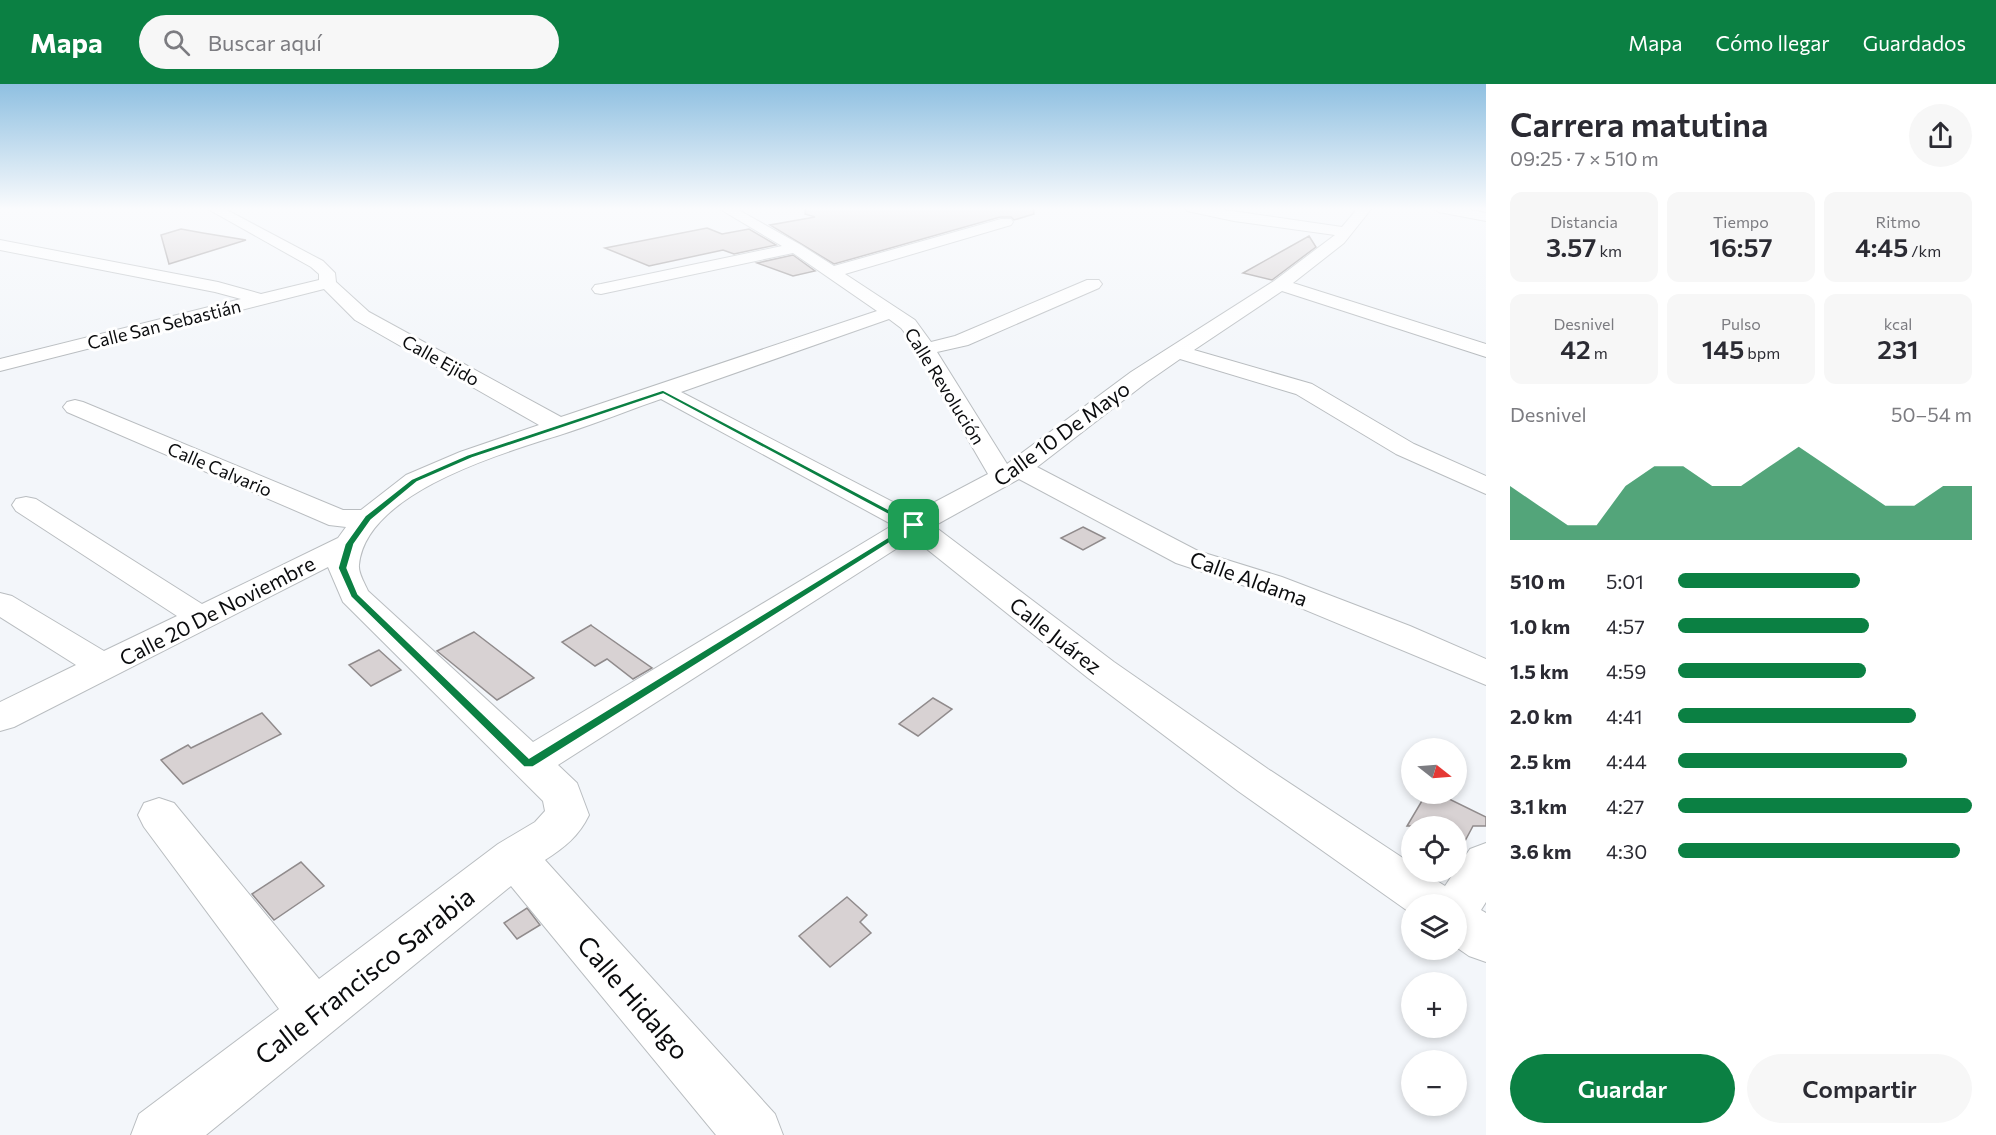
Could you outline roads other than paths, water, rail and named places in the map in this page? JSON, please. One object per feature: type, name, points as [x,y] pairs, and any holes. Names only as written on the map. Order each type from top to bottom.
[{"type":"street","points":[[63,257],[218,287],[260,299]]},
{"type":"street","name":"Calle Ejido","points":[[304,257],[327,273],[328,284],[362,316],[561,427]]},
{"type":"street","points":[[601,289],[753,257]]},
{"type":"street","name":"Calle Revolución","points":[[810,257],[908,324],[1011,473]]},
{"type":"street","points":[[833,272],[885,257]]},
{"type":"street","name":"Calle 10 De Mayo","points":[[528,764],[914,525],[1011,473],[1139,377],[1280,285],[1315,257]]},
{"type":"street","name":"Calle San Sebastián","points":[[0,365],[328,284]]},
{"type":"street","points":[[925,349],[961,341],[1093,284]]},
{"type":"street","points":[[1280,285],[1486,351]]},
{"type":"street","name":"Calle 20 De Noviembre","points":[[0,718],[202,618],[359,531],[415,481],[469,457],[892,312]]},
{"type":"street","points":[[1177,352],[1304,389],[1405,449],[1486,486]]},
{"type":"street","name":"Calle Juárez","points":[[663,392],[914,525],[1101,670],[1253,780],[1419,894]]},
{"type":"street","name":"Calle Calvario","points":[[75,407],[339,519],[359,531]]},
{"type":"street","name":"Calle Aldama","points":[[1011,473],[1187,557],[1271,584],[1367,621],[1486,673]]},
{"type":"street","points":[[26,505],[202,618]]},
{"type":"street","points":[[359,531],[343,568],[354,595],[528,764]]},
{"type":"street","points":[[0,603],[104,667]]},
{"type":"street","name":"Calle Francisco Sarabia","points":[[160,1135],[514,858],[551,834],[568,815],[562,794],[528,764]]},
{"type":"street","points":[[159,815],[313,1013]]},
{"type":"street","name":"Calle Hidalgo","points":[[514,858],[754,1135]]},
{"type":"street","points":[[1466,894],[1486,862]]},
{"type":"street","points":[[1467,927],[1486,940]]}]
